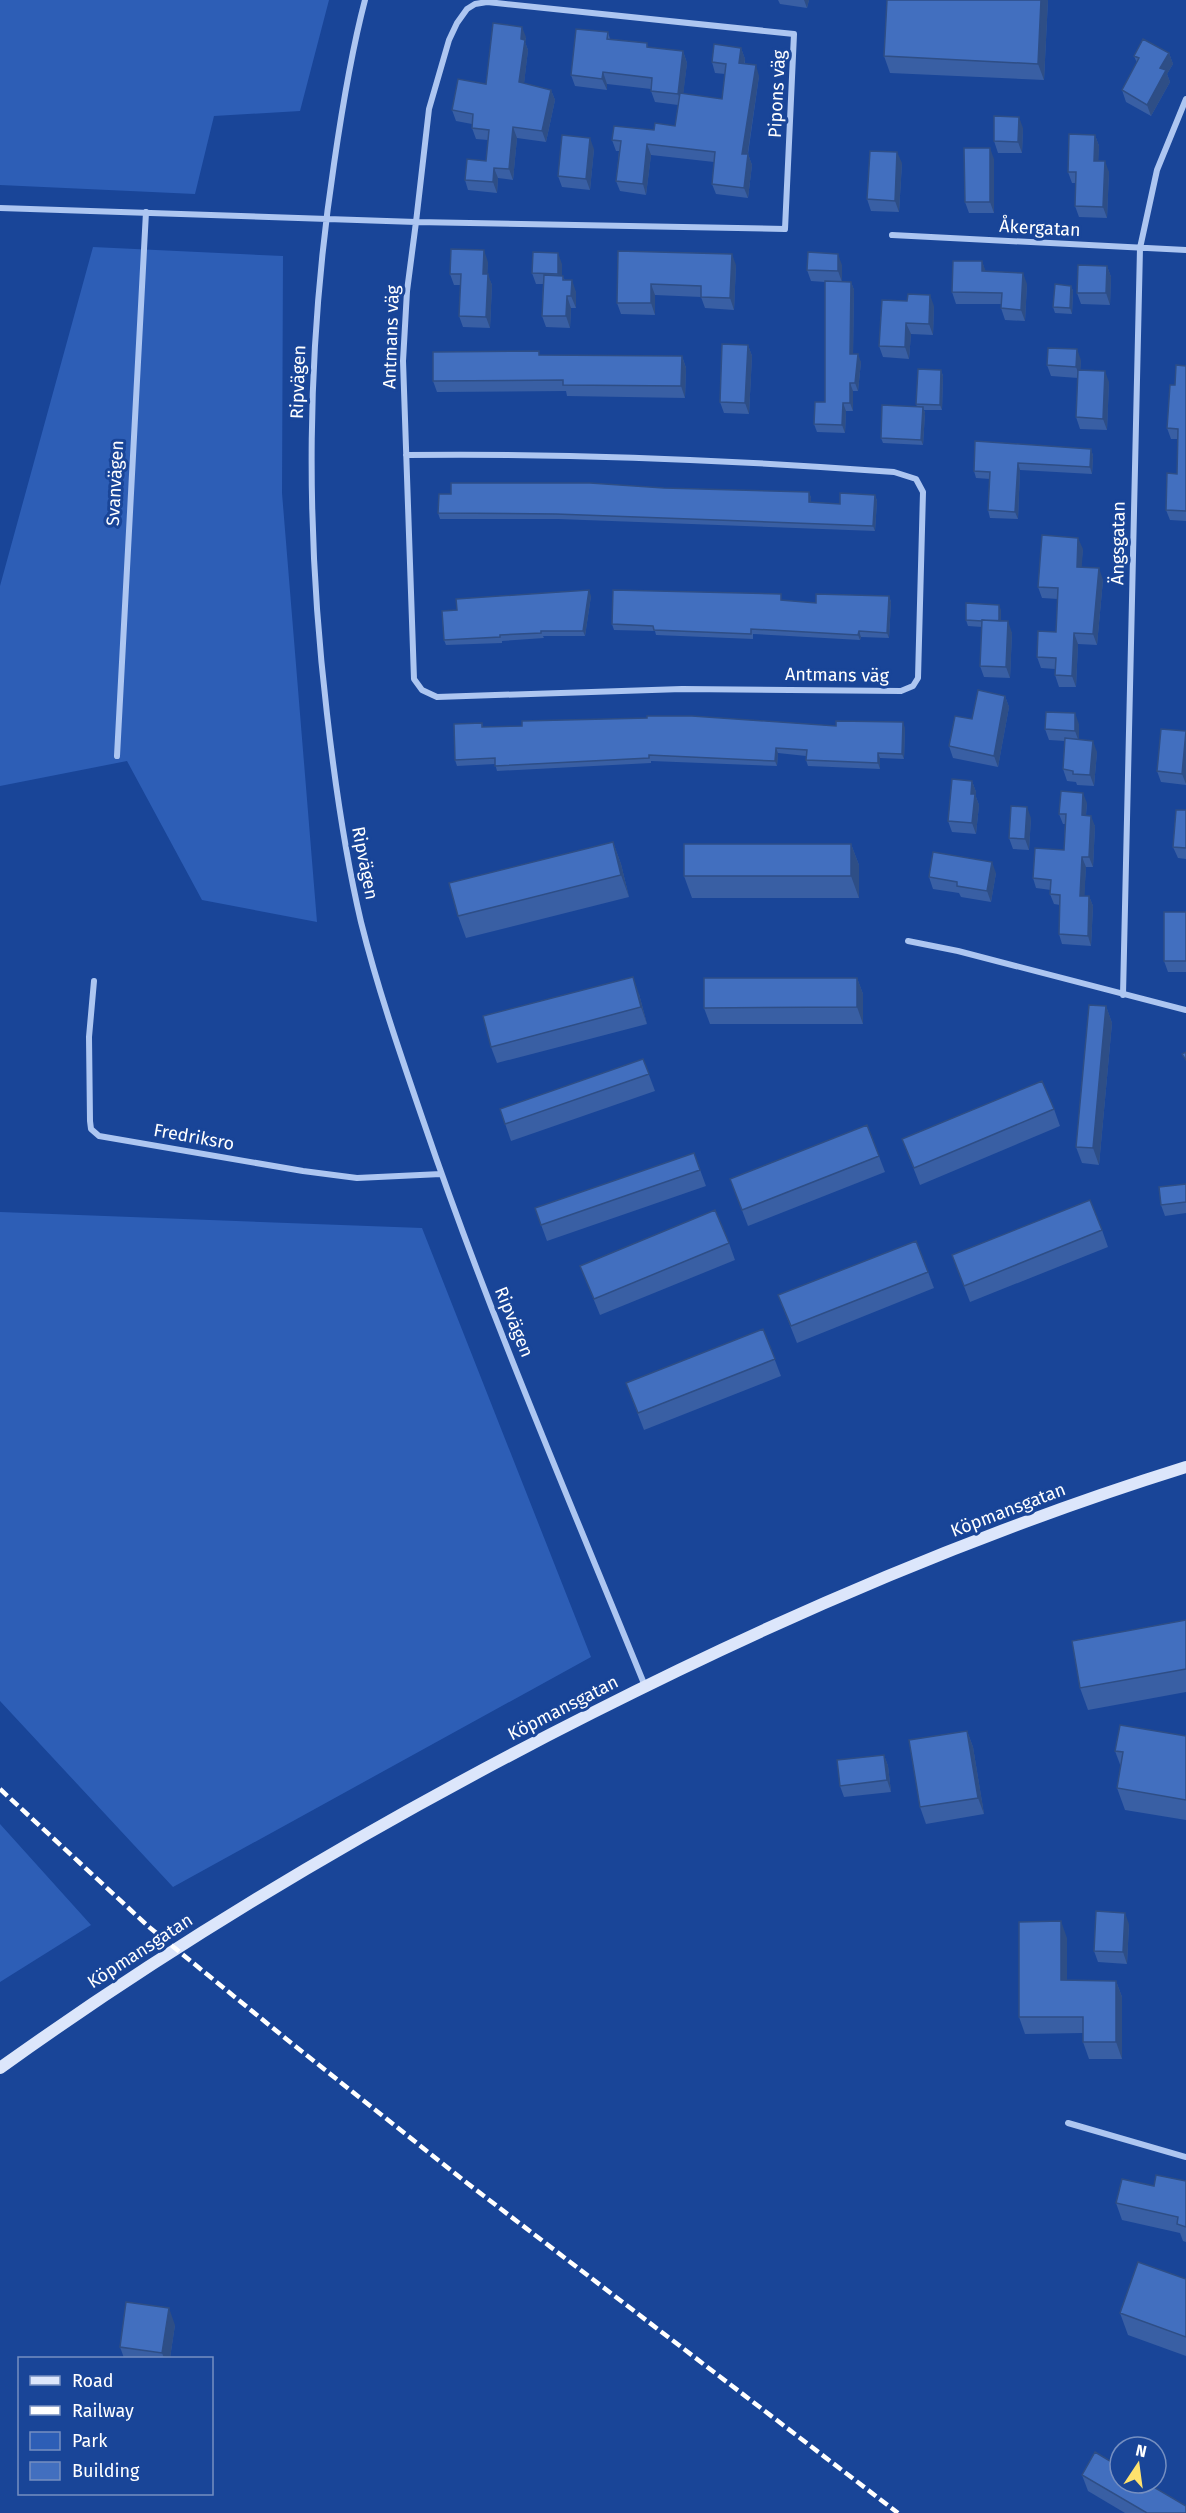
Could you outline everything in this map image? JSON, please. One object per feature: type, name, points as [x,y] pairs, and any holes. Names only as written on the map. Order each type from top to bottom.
[{"type":"street","name":"Ripvägen","points":[[365,0],[338,136],[326,219],[314,347],[310,476],[311,540],[317,614],[333,763],[347,855],[361,922],[385,1010],[441,1174],[484,1288],[645,1686]]},
{"type":"street","name":"Pipons väg","points":[[0,208],[416,222],[785,229],[794,34],[486,2],[476,4],[467,9],[457,23],[433,92],[416,222]]},
{"type":"street","name":"Ängsgatan","points":[[1123,995],[1140,248],[1157,170],[1186,99]]},
{"type":"street","name":"Svanvägen","points":[[117,756],[146,212]]},
{"type":"street","name":"Antmans väg","points":[[406,454],[509,454],[714,460],[894,472],[916,479],[923,492],[918,678],[913,686],[900,691],[682,689],[437,697],[422,690],[414,679],[412,666],[403,361],[407,291],[416,222]]},
{"type":"street","name":"Åkergatan","points":[[892,235],[1186,250]]},
{"type":"street","points":[[908,941],[958,951],[1186,1010]]},
{"type":"street","name":"Fredriksro","points":[[94,981],[89,1037],[90,1121],[91,1128],[99,1136],[303,1171],[346,1176],[441,1174]]},
{"type":"street","name":"Köpmansgatan","points":[[0,2068],[122,1983],[310,1866],[432,1796],[645,1686],[802,1613],[917,1564],[1057,1510],[1186,1467]]},
{"type":"street","points":[[1068,2123],[1186,2157]]},
{"type":"green space","points":[[0,0],[329,0],[300,111],[214,116],[195,194],[0,185]]},
{"type":"green space","points":[[93,247],[283,256],[282,493],[317,922],[202,900],[127,761],[0,786],[0,586]]},
{"type":"green space","points":[[0,1212],[422,1228],[591,1657],[173,1887],[0,1701]]},
{"type":"green space","points":[[0,1824],[91,1925],[0,1982]]},
{"type":"building","points":[[887,0],[1041,0],[1038,64],[884,56]]},
{"type":"building","points":[[493,23],[522,27],[521,39],[525,40],[519,82],[551,90],[542,131],[513,127],[509,169],[494,168],[493,182],[465,180],[467,159],[486,161],[489,130],[472,128],[473,114],[452,110],[458,79],[486,84]]},
{"type":"building","points":[[576,29],[608,32],[607,39],[647,43],[647,47],[683,51],[678,94],[651,91],[652,78],[603,72],[602,79],[571,75]]},
{"type":"building","points":[[1143,39],[1169,53],[1160,68],[1166,70],[1147,105],[1122,90],[1139,58],[1134,56]]},
{"type":"building","points":[[714,44],[741,48],[739,63],[756,65],[742,154],[748,154],[744,188],[712,184],[715,152],[647,144],[643,184],[616,181],[621,141],[612,140],[614,126],[654,130],[655,123],[675,126],[680,93],[722,99],[726,64],[712,62]]},
{"type":"building","points":[[994,116],[1019,117],[1018,142],[994,141]]},
{"type":"building","points":[[1069,134],[1095,135],[1094,161],[1105,161],[1103,207],[1075,206],[1076,172],[1068,172]]},
{"type":"building","points":[[562,135],[590,138],[586,179],[558,176]]},
{"type":"building","points":[[964,148],[990,148],[990,202],[965,202]]},
{"type":"building","points":[[870,151],[897,152],[895,201],[867,199]]},
{"type":"building","points":[[451,249],[484,250],[483,274],[488,274],[486,317],[459,316],[461,274],[450,274]]},
{"type":"building","points":[[618,251],[732,254],[730,298],[701,297],[701,286],[651,284],[651,303],[617,303]]},
{"type":"building","points":[[533,252],[558,253],[558,274],[532,273]]},
{"type":"building","points":[[808,252],[838,254],[838,271],[807,270]]},
{"type":"building","points":[[953,261],[982,261],[982,271],[1023,273],[1021,310],[1001,308],[1002,293],[952,292]]},
{"type":"building","points":[[1078,265],[1107,266],[1106,293],[1077,293]]},
{"type":"building","points":[[544,275],[563,276],[563,280],[572,280],[571,296],[567,296],[566,316],[542,316]]},
{"type":"building","points":[[825,281],[851,282],[850,354],[858,354],[855,383],[850,383],[850,403],[843,403],[842,425],[814,424],[815,402],[825,402]]},
{"type":"building","points":[[1055,284],[1071,286],[1070,308],[1053,307]]},
{"type":"building","points":[[908,294],[930,295],[929,324],[906,323],[905,347],[879,346],[882,300],[907,301]]},
{"type":"building","points":[[722,344],[748,345],[745,403],[720,402]]},
{"type":"building","points":[[1048,348],[1077,349],[1076,367],[1047,365]]},
{"type":"building","points":[[539,351],[539,355],[682,356],[681,386],[563,385],[563,380],[433,381],[433,352]]},
{"type":"building","points":[[1176,365],[1186,366],[1186,511],[1166,510],[1167,473],[1177,474],[1178,429],[1167,428],[1170,385],[1175,385]]},
{"type":"building","points":[[918,369],[941,370],[940,405],[916,404]]},
{"type":"building","points":[[1078,370],[1105,371],[1103,419],[1076,417]]},
{"type":"building","points":[[882,405],[923,407],[921,440],[881,438]]},
{"type":"building","points":[[975,441],[1091,449],[1090,467],[1018,463],[1015,512],[988,510],[990,472],[974,471]]},
{"type":"building","points":[[451,483],[590,483],[664,488],[809,492],[809,502],[840,504],[840,493],[875,495],[873,526],[556,514],[438,513],[439,494],[451,494]]},
{"type":"building","points":[[1042,535],[1078,538],[1077,567],[1099,568],[1093,634],[1074,633],[1072,676],[1055,675],[1056,658],[1037,657],[1038,631],[1056,632],[1058,588],[1038,587]]},
{"type":"building","points":[[589,590],[583,631],[541,631],[541,633],[500,635],[500,637],[444,640],[442,611],[457,610],[456,599]]},
{"type":"building","points":[[613,590],[781,594],[781,600],[816,603],[816,594],[889,596],[887,633],[859,631],[858,635],[751,629],[751,634],[654,630],[653,626],[612,624]]},
{"type":"building","points":[[966,603],[999,605],[999,621],[966,620]]},
{"type":"building","points":[[982,620],[1008,621],[1006,667],[980,666]]},
{"type":"building","points":[[978,690],[1005,696],[994,756],[949,746],[955,716],[972,719]]},
{"type":"building","points":[[1046,712],[1075,713],[1075,731],[1045,729]]},
{"type":"building","points":[[647,716],[692,716],[836,726],[836,721],[903,722],[902,754],[878,753],[878,763],[806,760],[807,750],[776,748],[775,761],[649,755],[649,758],[495,766],[495,758],[455,760],[454,724],[482,723],[482,727],[522,726],[522,721],[647,718]]},
{"type":"building","points":[[1161,729],[1186,731],[1182,774],[1157,771]]},
{"type":"building","points":[[1065,738],[1093,741],[1090,775],[1073,774],[1073,771],[1063,769]]},
{"type":"building","points":[[952,779],[972,781],[971,794],[975,794],[972,823],[948,821]]},
{"type":"building","points":[[1061,791],[1083,793],[1082,815],[1091,816],[1089,857],[1082,857],[1080,896],[1089,896],[1088,936],[1059,934],[1060,895],[1050,894],[1051,880],[1033,878],[1035,848],[1064,850],[1066,814],[1059,814]]},
{"type":"building","points":[[1011,806],[1027,807],[1025,839],[1009,838]]},
{"type":"building","points":[[1176,810],[1186,810],[1186,848],[1173,847]]},
{"type":"building","points":[[613,842],[621,875],[458,916],[449,883]]},
{"type":"building","points":[[684,844],[851,844],[851,876],[684,876]]},
{"type":"building","points":[[933,852],[992,862],[987,891],[957,886],[957,882],[929,877]]},
{"type":"building","points":[[1164,912],[1186,912],[1186,961],[1164,961]]},
{"type":"building","points":[[633,977],[641,1007],[491,1047],[483,1016]]},
{"type":"building","points":[[704,978],[857,978],[857,1007],[704,1008]]},
{"type":"building","points":[[1089,1005],[1106,1006],[1093,1148],[1076,1147]]},
{"type":"building","points":[[643,1059],[649,1074],[505,1124],[500,1109]]},
{"type":"building","points":[[1042,1081],[1054,1109],[914,1168],[902,1139]]},
{"type":"building","points":[[867,1125],[879,1156],[742,1210],[730,1179]]},
{"type":"building","points":[[694,1153],[700,1170],[541,1225],[535,1208]]},
{"type":"building","points":[[1186,1184],[1186,1202],[1161,1205],[1159,1187]]},
{"type":"building","points":[[1090,1200],[1102,1230],[964,1286],[952,1255]]},
{"type":"building","points":[[715,1210],[729,1243],[594,1299],[580,1266]]},
{"type":"building","points":[[916,1241],[928,1272],[791,1326],[778,1295]]},
{"type":"building","points":[[763,1329],[775,1359],[638,1413],[626,1383]]},
{"type":"building","points":[[1186,1620],[1186,1669],[1080,1688],[1072,1641]]},
{"type":"building","points":[[1120,1725],[1186,1736],[1186,1800],[1117,1788],[1123,1752],[1115,1751]]},
{"type":"building","points":[[967,1731],[978,1798],[920,1807],[909,1740]]},
{"type":"building","points":[[884,1755],[887,1780],[840,1786],[837,1760]]},
{"type":"building","points":[[1096,1911],[1125,1913],[1123,1952],[1094,1951]]},
{"type":"building","points":[[1061,1921],[1061,1980],[1116,1981],[1116,2042],[1083,2042],[1083,2017],[1019,2017],[1019,1922]]},
{"type":"building","points":[[1156,2175],[1186,2181],[1186,2227],[1177,2224],[1178,2217],[1116,2203],[1122,2179],[1154,2186]]},
{"type":"building","points":[[1138,2262],[1186,2279],[1186,2337],[1120,2313]]},
{"type":"building","points":[[126,2302],[169,2308],[162,2353],[120,2347]]},
{"type":"building","points":[[1095,2452],[1108,2460],[1108,2490],[1082,2475]]},
{"type":"building","points":[[1116,2495],[1167,2495],[1186,2506],[1186,2513],[1147,2513]]},
{"type":"railway","points":[[0,1789],[149,1927],[290,2042],[467,2183],[898,2513]]}]
